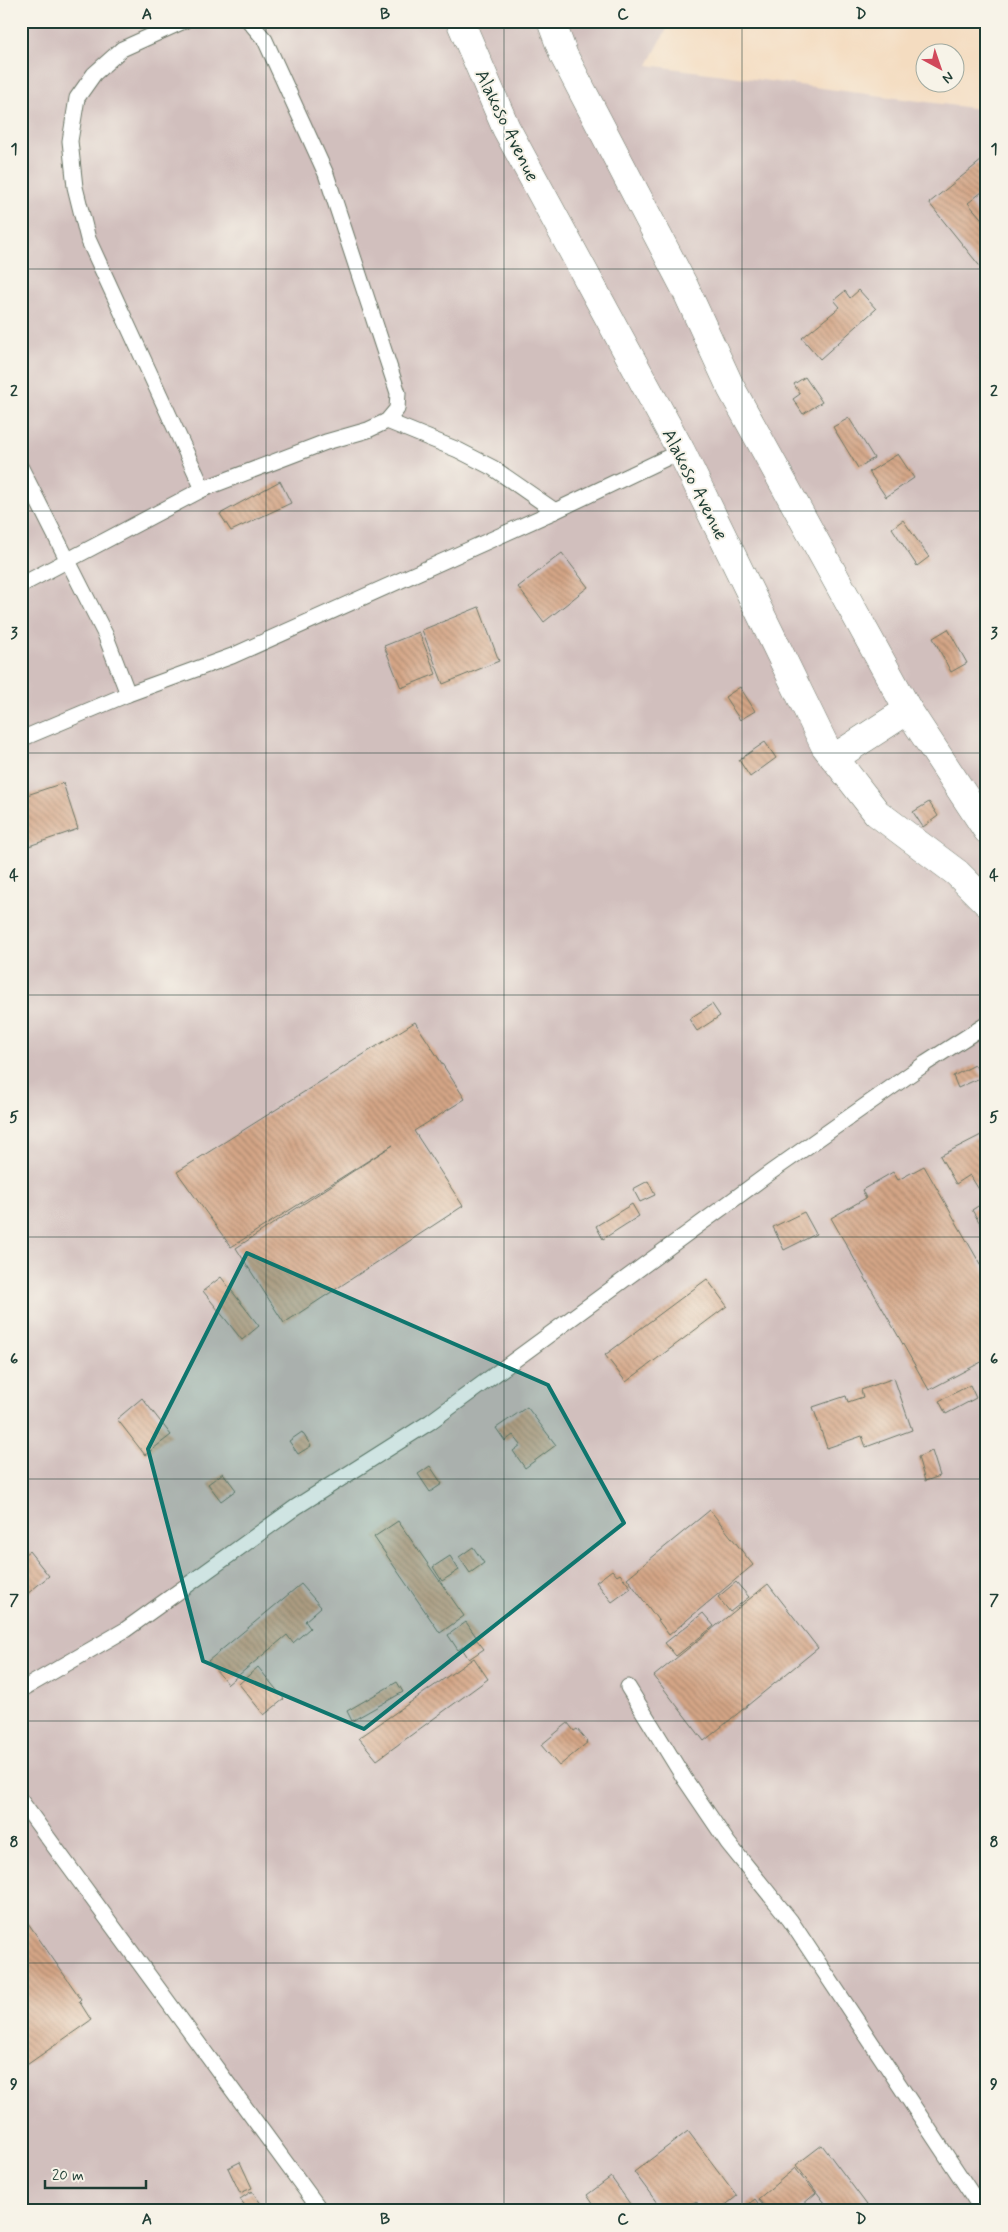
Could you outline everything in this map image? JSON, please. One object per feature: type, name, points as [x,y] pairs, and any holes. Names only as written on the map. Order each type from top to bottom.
[{"type":"street","name":"Alakoso Avenue","points":[[460,21],[506,128],[681,451],[825,746],[877,813],[957,873],[987,903]]},
{"type":"street","points":[[551,21],[564,56],[684,288],[731,388],[908,710],[987,830]]},
{"type":"street","points":[[834,758],[908,710]]},
{"type":"lane","points":[[184,21],[122,49],[94,74],[77,98],[70,141],[75,188],[88,239],[203,489]]},
{"type":"lane","points":[[21,586],[203,489],[326,442],[368,430],[387,421],[397,408],[398,393],[326,174],[265,40],[249,21]]},
{"type":"lane","points":[[387,421],[458,450],[493,468],[555,511]]},
{"type":"lane","points":[[21,739],[128,694],[232,656],[555,511],[681,451]]},
{"type":"lane","points":[[21,468],[105,634],[128,694]]},
{"type":"lane","points":[[21,1690],[125,1630],[296,1507],[430,1422],[772,1172],[926,1063],[987,1024]]},
{"type":"lane","points":[[628,1687],[684,1778],[728,1843],[790,1920],[983,2211]]},
{"type":"lane","points":[[21,1801],[321,2211]]},
{"type":"highlighted area","points":[[247,1253],[548,1385],[624,1523],[364,1729],[203,1661],[148,1449]]},
{"type":"shaded area","points":[[21,21],[671,21],[648,65],[987,110],[987,2211],[21,2211]]},
{"type":"building","points":[[987,156],[987,198],[982,192],[968,203],[987,225],[987,275],[929,203]]},
{"type":"building","points":[[859,290],[876,309],[820,359],[802,338],[840,307],[834,300],[845,291],[850,298]]},
{"type":"building","points":[[805,377],[822,402],[803,414],[793,399],[800,394],[794,384]]},
{"type":"building","points":[[849,418],[874,458],[858,468],[833,427]]},
{"type":"building","points":[[898,454],[914,478],[886,497],[869,472]]},
{"type":"building","points":[[280,481],[291,503],[231,531],[220,514]]},
{"type":"building","points":[[903,520],[929,557],[917,566],[892,528]]},
{"type":"building","points":[[562,553],[588,587],[544,622],[518,587]]},
{"type":"building","points":[[479,607],[499,661],[443,684],[422,630]]},
{"type":"building","points":[[948,629],[967,663],[951,672],[933,638]]},
{"type":"building","points":[[419,632],[436,674],[401,688],[384,646]]},
{"type":"building","points":[[740,687],[755,711],[740,720],[725,697]]},
{"type":"building","points":[[765,742],[776,758],[750,777],[739,760]]},
{"type":"building","points":[[63,783],[78,829],[29,846],[21,824],[21,797]]},
{"type":"building","points":[[929,802],[938,816],[923,827],[913,812]]},
{"type":"building","points":[[712,1004],[720,1016],[697,1031],[689,1019]]},
{"type":"building","points":[[415,1022],[465,1099],[414,1131],[463,1206],[284,1323],[236,1248],[393,1145],[231,1247],[177,1172]]},
{"type":"building","points":[[975,1065],[982,1077],[958,1088],[953,1076]]},
{"type":"building","points":[[987,1132],[987,1235],[972,1210],[986,1201],[970,1175],[956,1184],[940,1156]]},
{"type":"building","points":[[924,1166],[987,1276],[987,1359],[929,1390],[831,1218],[866,1198],[862,1190],[893,1172],[898,1180]]},
{"type":"building","points":[[648,1181],[655,1195],[640,1202],[633,1189]]},
{"type":"building","points":[[632,1204],[639,1216],[603,1239],[596,1226]]},
{"type":"building","points":[[804,1212],[816,1234],[784,1250],[773,1227]]},
{"type":"building","points":[[221,1277],[259,1326],[242,1340],[203,1291]]},
{"type":"building","points":[[707,1279],[727,1306],[626,1382],[605,1355]]},
{"type":"building","points":[[894,1378],[912,1430],[866,1447],[862,1436],[827,1448],[813,1407],[846,1396],[848,1402],[863,1397],[861,1390]]},
{"type":"building","points":[[970,1385],[976,1398],[946,1414],[939,1401]]},
{"type":"building","points":[[142,1398],[171,1435],[145,1455],[117,1419]]},
{"type":"building","points":[[527,1407],[556,1445],[525,1468],[513,1451],[521,1445],[513,1435],[505,1441],[496,1428]]},
{"type":"building","points":[[302,1432],[311,1446],[298,1454],[289,1441]]},
{"type":"building","points":[[932,1451],[940,1476],[925,1481],[918,1457]]},
{"type":"building","points":[[430,1466],[442,1484],[430,1492],[418,1474]]},
{"type":"building","points":[[223,1473],[236,1490],[221,1501],[208,1484]]},
{"type":"building","points":[[710,1510],[753,1565],[669,1635],[627,1578]]},
{"type":"building","points":[[398,1521],[464,1616],[440,1633],[374,1537]]},
{"type":"building","points":[[473,1547],[484,1563],[470,1573],[459,1557]]},
{"type":"building","points":[[29,1551],[49,1576],[21,1599],[21,1557]]},
{"type":"building","points":[[450,1556],[459,1570],[442,1581],[433,1567]]},
{"type":"building","points":[[612,1570],[617,1576],[620,1574],[631,1588],[612,1602],[596,1582]]},
{"type":"building","points":[[736,1582],[749,1597],[730,1612],[718,1597]]},
{"type":"building","points":[[301,1584],[321,1607],[305,1621],[310,1628],[293,1643],[287,1635],[228,1684],[208,1661]]},
{"type":"building","points":[[768,1584],[818,1648],[704,1741],[654,1676]]},
{"type":"building","points":[[703,1613],[714,1626],[676,1656],[665,1643]]},
{"type":"building","points":[[466,1622],[477,1638],[458,1650],[448,1635]]},
{"type":"building","points":[[477,1640],[484,1649],[469,1659],[463,1650]]},
{"type":"building","points":[[474,1658],[488,1679],[377,1760],[359,1738]]},
{"type":"building","points":[[258,1667],[284,1699],[264,1715],[239,1684]]},
{"type":"building","points":[[397,1682],[403,1692],[352,1721],[347,1711]]},
{"type":"building","points":[[568,1723],[574,1731],[577,1729],[588,1742],[559,1766],[541,1745]]},
{"type":"building","points":[[21,1913],[81,1999],[79,2001],[91,2020],[21,2069]]},
{"type":"building","points":[[688,2131],[737,2196],[718,2211],[703,2211],[696,2201],[683,2211],[663,2211],[634,2172]]},
{"type":"building","points":[[822,2145],[867,2205],[860,2211],[831,2211],[796,2165]]},
{"type":"building","points":[[240,2162],[252,2188],[240,2193],[228,2168]]},
{"type":"building","points":[[795,2168],[816,2193],[795,2211],[768,2211],[758,2199]]},
{"type":"building","points":[[611,2177],[635,2211],[598,2211],[587,2195]]},
{"type":"building","points":[[252,2191],[266,2211],[249,2211],[240,2199]]},
{"type":"building","points":[[755,2199],[764,2211],[740,2211]]}]
